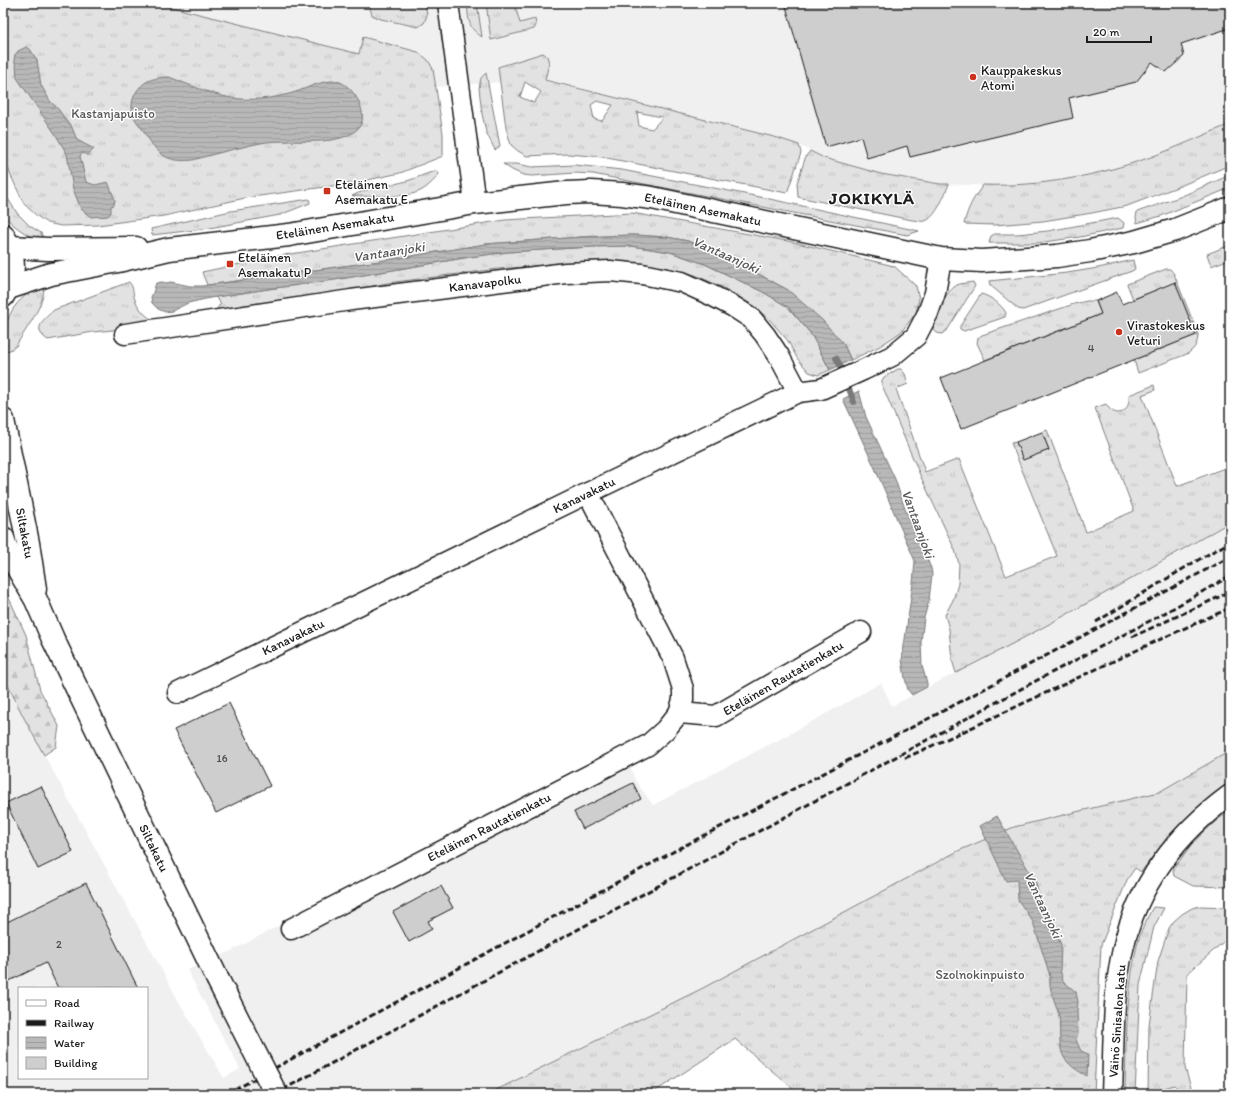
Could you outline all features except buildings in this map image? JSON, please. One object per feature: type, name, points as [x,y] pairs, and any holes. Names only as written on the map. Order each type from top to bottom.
[{"type":"street","points":[[448,3],[475,203]]},
{"type":"street","name":"Eteläinen Asemakatu","points":[[6,292],[51,274],[169,249],[289,235],[475,203],[566,193],[591,192],[652,198],[941,259],[982,262],[1057,256],[1134,242],[1175,230],[1230,208]]},
{"type":"street","points":[[6,292],[13,275],[13,261],[7,241]]},
{"type":"street","name":"Eteläinen Asemakatu","points":[[7,241],[48,249],[133,247],[169,249]]},
{"type":"street","name":"Kanavakatu","points":[[178,693],[798,392],[821,389],[892,356],[916,336],[928,314],[935,293],[941,259]]},
{"type":"street","name":"Kanavapolku","points":[[125,334],[351,300],[566,273],[610,271],[642,274],[682,282],[734,307],[751,318],[766,335],[798,392]]},
{"type":"street","name":"Siltakatu","points":[[3,420],[28,543],[36,600]]},
{"type":"street","name":"Eteläinen Rautatienkatu","points":[[291,929],[648,745],[665,730],[679,713],[683,700],[683,689],[673,658],[588,493]]},
{"type":"street","name":"Siltakatu","points":[[3,538],[7,550],[36,600],[52,639],[276,1094]]},
{"type":"street","name":"Eteläinen Rautatienkatu","points":[[679,713],[716,716],[861,632]]},
{"type":"street","name":"Väinö Sinisalon katu","points":[[1112,1094],[1117,982],[1122,951],[1134,912],[1149,881],[1174,846],[1212,809],[1230,795]]},
{"type":"shaded area","points":[[155,3],[1230,3],[1230,124],[1152,157],[1115,169],[1078,178],[1039,184],[1001,186],[940,184],[881,174],[824,158],[799,145],[778,138],[545,79],[436,87],[433,69],[428,60],[363,37],[359,54]]},
{"type":"shaded area","points":[[1230,522],[1230,751],[1160,792],[1014,827],[703,988],[488,1094],[195,1094],[207,1087],[192,1094],[3,1094],[3,675],[23,716],[182,1007],[224,1078],[240,1069],[187,970],[229,952],[617,748],[629,762],[635,780],[653,805],[786,736],[881,683],[892,706],[1129,580]]},
{"type":"green space","name":"Kastanjapuisto","points":[[9,3],[155,3],[359,54],[363,37],[418,52],[428,60],[433,69],[443,134],[443,156],[400,173],[354,183],[245,198],[164,216],[98,225],[61,226],[47,223],[24,204],[3,154],[3,29]]},
{"type":"green space","points":[[372,3],[425,3],[427,15],[424,23],[418,27],[381,19],[372,15],[370,8]]},
{"type":"green space","points":[[467,3],[477,3],[482,37],[471,26]]},
{"type":"green space","points":[[486,3],[514,3],[520,23],[535,19],[536,25],[534,29],[491,40]]},
{"type":"green space","points":[[543,53],[547,56],[549,63],[545,80],[778,138],[799,145],[801,153],[787,193],[602,157],[569,154],[527,156],[511,145],[506,128],[498,67]],"holes":[[[525,82],[541,92],[534,103],[520,97]],[[597,101],[613,105],[602,121],[594,119],[591,105]],[[637,112],[662,117],[652,129],[639,126]]]},
{"type":"green space","points":[[486,73],[500,146],[495,150],[486,132],[482,114],[479,88],[481,78]]},
{"type":"green space","points":[[1230,124],[1230,165],[1127,206],[1043,221],[995,225],[964,224],[971,203],[983,185],[1047,182],[1110,170],[1151,157]]},
{"type":"green space","points":[[810,151],[824,158],[881,174],[940,184],[949,184],[936,211],[929,219],[924,221],[912,220],[798,197],[797,183],[806,156]]},
{"type":"green space","points":[[503,164],[517,164],[532,167],[575,165],[622,170],[765,198],[919,231],[907,235],[593,174],[575,173],[532,176],[523,175]]},
{"type":"green space","points":[[437,171],[439,174],[430,184],[421,191],[412,194],[352,196],[379,187],[407,181]]},
{"type":"green space","points":[[1230,175],[1230,188],[1161,216],[1137,223],[1137,212],[1182,196]]},
{"type":"green space","points":[[3,191],[17,213],[30,226],[41,233],[43,241],[31,237],[21,231],[3,215]]},
{"type":"green space","points":[[309,199],[310,203],[280,215],[204,229],[152,235],[151,229],[231,211]]},
{"type":"green space","points":[[632,213],[793,242],[894,266],[916,286],[919,299],[916,313],[901,332],[880,346],[851,360],[843,343],[788,290],[688,241],[667,237],[632,235],[486,244],[394,259],[207,285],[202,272],[278,256],[505,220]]},
{"type":"green space","points":[[1118,218],[1124,223],[1123,228],[1080,237],[1037,243],[989,243],[991,236],[995,234],[1017,234],[1048,231]]},
{"type":"green space","points":[[1230,245],[1230,259],[1211,266],[1207,254]]},
{"type":"green space","points":[[631,246],[670,252],[705,264],[763,292],[788,307],[811,334],[830,370],[818,375],[809,372],[797,358],[788,341],[770,320],[751,304],[722,287],[695,275],[652,265],[612,263],[559,264],[498,269],[387,283],[350,291],[214,313],[221,303],[215,297],[334,280],[508,252]]},
{"type":"green space","points":[[1133,260],[1135,269],[1132,271],[1023,310],[1018,309],[990,285],[989,281],[1067,273]]},
{"type":"green space","points":[[1166,269],[1170,269],[1174,274],[1198,334],[1196,346],[1187,354],[1138,373],[1134,360],[1196,335],[1175,283],[1133,299],[1127,284]]},
{"type":"green space","points":[[129,282],[137,305],[144,314],[154,321],[133,328],[93,332],[48,340],[40,332],[41,324],[54,310]]},
{"type":"green space","points":[[973,282],[975,286],[948,329],[942,334],[937,333],[933,329],[941,304],[948,293],[957,285]]},
{"type":"green space","points":[[44,285],[41,301],[30,324],[16,346],[3,352],[5,329],[12,311],[17,303],[25,296]]},
{"type":"green space","points":[[981,294],[999,304],[1006,313],[1005,317],[964,331],[960,329],[960,326]]},
{"type":"green space","points":[[1087,301],[1096,301],[1101,314],[985,360],[977,343],[978,338],[982,335]]},
{"type":"green space","points":[[898,369],[901,369],[905,374],[908,384],[896,389],[925,472],[959,459],[1006,576],[1057,556],[1011,443],[1016,442],[1023,459],[1049,450],[1042,432],[1047,430],[1086,532],[1134,511],[1095,408],[1106,404],[1114,412],[1122,412],[1128,406],[1129,395],[1154,385],[1155,390],[1142,395],[1177,486],[1230,466],[1230,522],[1060,618],[956,673],[952,660],[949,629],[945,615],[953,600],[958,584],[959,564],[955,550],[920,475],[882,385],[882,380],[884,377]]},
{"type":"green space","points":[[1230,458],[1230,466],[1227,459]]},
{"type":"green space","points":[[3,585],[26,635],[40,690],[59,726],[56,747],[44,755],[3,675]]},
{"type":"green space","name":"Szolnokinpuisto","points":[[1230,751],[1230,783],[1198,807],[1169,835],[1141,872],[1135,868],[1127,880],[1101,945],[1094,1094],[799,1094],[735,1039],[651,1094],[488,1094],[703,988],[958,851],[1014,827],[1159,792]]},
{"type":"green space","points":[[1230,811],[1230,887],[1193,886],[1174,876],[1173,870],[1193,842],[1217,820]]},
{"type":"green space","points":[[1200,906],[1230,907],[1230,936],[1187,974],[1185,1068],[1193,1094],[1185,1094],[1174,1085],[1161,1089],[1159,1094],[1148,1094],[1149,1025],[1158,961],[1169,928],[1174,921],[1192,908]]},
{"type":"green space","points":[[1153,907],[1164,908],[1154,927],[1140,985],[1135,1094],[1125,1094],[1127,1022],[1130,986],[1139,939],[1145,922]]},
{"type":"water","points":[[26,47],[30,49],[37,60],[41,85],[50,101],[71,125],[77,140],[94,149],[88,155],[82,153],[80,156],[86,182],[95,185],[108,182],[115,200],[114,205],[111,206],[111,213],[108,216],[91,217],[81,209],[73,189],[67,154],[56,135],[17,78],[14,60],[15,55],[18,51]]},
{"type":"water","points":[[169,77],[214,94],[232,98],[247,99],[278,97],[324,82],[336,81],[342,83],[353,92],[361,106],[362,120],[360,126],[356,130],[342,138],[321,141],[267,142],[193,160],[175,160],[162,155],[157,150],[136,121],[132,109],[134,95],[140,87],[153,79]]},
{"type":"water","points":[[632,235],[667,237],[688,241],[788,290],[822,320],[843,343],[851,360],[830,370],[811,334],[788,307],[763,292],[705,264],[670,252],[631,246],[508,252],[470,257],[334,280],[210,298],[188,303],[172,311],[165,312],[158,309],[152,303],[151,297],[156,283],[162,282],[202,286],[394,259],[486,244]]},
{"type":"water","points":[[859,391],[866,417],[895,479],[905,509],[931,568],[932,574],[929,600],[924,618],[921,642],[922,666],[927,687],[912,695],[908,690],[902,660],[915,561],[843,399]]},
{"type":"water","points":[[997,816],[1036,883],[1039,897],[1048,918],[1048,924],[1054,935],[1057,935],[1061,945],[1060,969],[1063,981],[1076,992],[1078,1002],[1078,1033],[1076,1040],[1081,1051],[1088,1054],[1087,1076],[1072,1067],[1065,1059],[1060,1044],[1060,1021],[1051,991],[1050,976],[1033,922],[1018,900],[1017,880],[1006,881],[980,826]]},
{"type":"waterway","name":"Vantaanjoki","points":[[836,358],[854,402]]},
{"type":"railway","points":[[1096,622],[1230,542]]},
{"type":"railway","points":[[227,1094],[682,847],[943,711],[1230,557]]},
{"type":"railway","points":[[275,1094],[1030,684],[1161,615],[1230,576]]},
{"type":"railway","points":[[1132,637],[1230,592]]},
{"type":"railway","points":[[905,758],[1230,608]]},
{"type":"place","name":"Kauppakeskus Atomi","points":[[973,77]]},
{"type":"place","name":"Eteläinen Asemakatu E","points":[[327,191]]},
{"type":"place","name":"Eteläinen Asemakatu P","points":[[230,264]]},
{"type":"place","name":"Virastokeskus Veturi","points":[[1119,332]]},
{"type":"district","name":"JOKIKYLÄ","points":[[872,198]]}]
